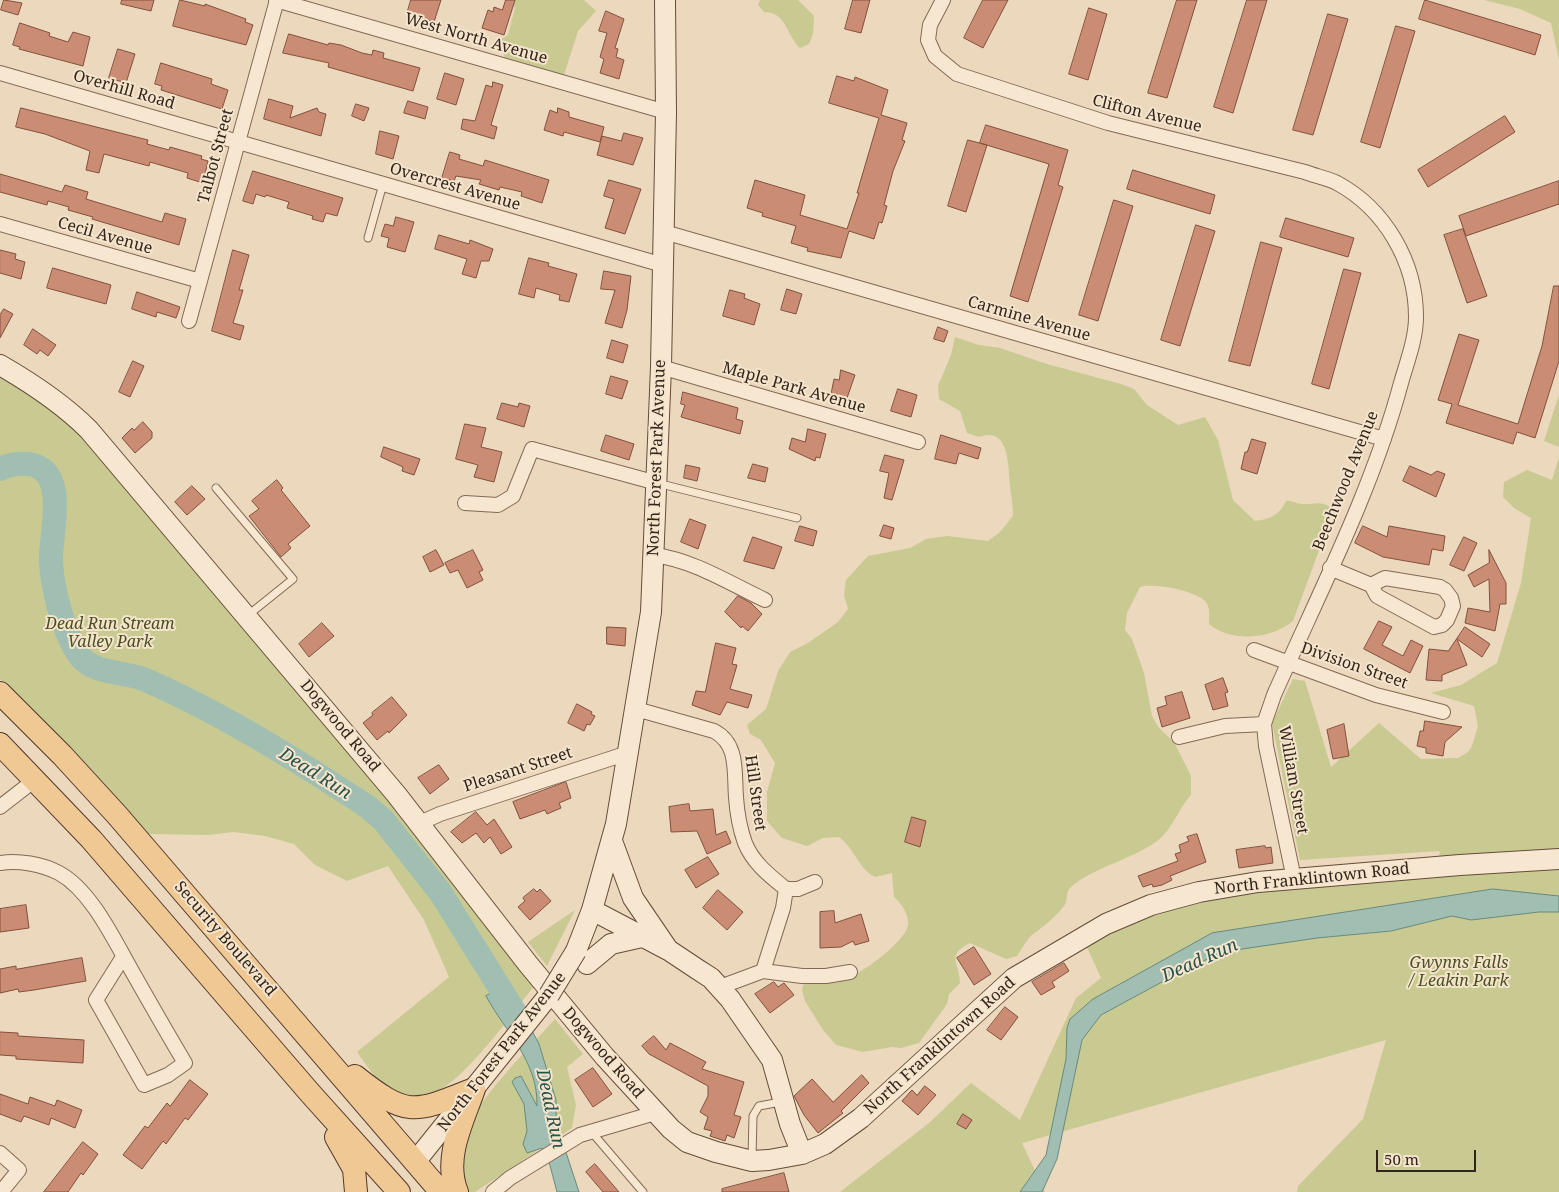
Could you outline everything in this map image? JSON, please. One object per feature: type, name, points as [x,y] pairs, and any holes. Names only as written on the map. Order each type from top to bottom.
[{"type":"main road","name":"Security Boulevard","points":[[0,693],[62,755],[117,815],[441,1192]]},
{"type":"main road","points":[[0,744],[36,779],[91,839],[395,1190],[415,1162]]},
{"type":"main road","points":[[318,1047],[386,1100],[400,1106],[413,1108],[429,1106],[479,1084]]},
{"type":"main road","points":[[457,1192],[452,1172],[452,1156],[456,1140],[479,1084]]},
{"type":"main road","points":[[310,1093],[351,1162],[355,1174],[356,1192]]},
{"type":"street","name":"West North Avenue","points":[[276,0],[666,112]]},
{"type":"street","name":"Talbot Street","points":[[189,321],[276,0]]},
{"type":"street","name":"North Forest Park Avenue","points":[[415,1162],[581,957],[592,910],[612,841],[649,632],[654,555],[664,232],[665,0]]},
{"type":"street","name":"Clifton Avenue","points":[[943,0],[928,33],[929,46],[944,64],[958,74],[1108,124],[1305,172],[1336,183],[1365,202]]},
{"type":"street","name":"Overhill Road","points":[[0,73],[238,142]]},
{"type":"street","name":"Overcrest Avenue","points":[[238,142],[663,265]]},
{"type":"street","name":"Beechwood Avenue","points":[[1288,662],[1370,477],[1384,439],[1414,336],[1416,318],[1414,289],[1400,248],[1390,231],[1365,202]]},
{"type":"street","name":"Cecil Avenue","points":[[0,224],[200,281]]},
{"type":"street","name":"Carmine Avenue","points":[[664,232],[1384,439]]},
{"type":"street","name":"Dogwood Road","points":[[0,365],[41,390],[84,425],[420,823],[528,964],[605,1057],[655,1112]]},
{"type":"street","name":"Maple Park Avenue","points":[[661,367],[918,442]]},
{"type":"street","points":[[466,503],[498,505],[513,496],[532,450],[657,483]]},
{"type":"street","points":[[654,555],[674,558],[689,563],[765,600]]},
{"type":"street","points":[[1330,568],[1371,585],[1377,596],[1434,627],[1442,625],[1447,620],[1453,606],[1449,593],[1440,587],[1385,578],[1371,585]]},
{"type":"street","name":"Division Street","points":[[1254,650],[1376,694],[1443,712]]},
{"type":"street","name":"William Street","points":[[1288,662],[1264,724],[1266,746],[1294,879]]},
{"type":"street","name":"Hill Street","points":[[636,709],[714,731],[722,735],[730,745],[734,760],[736,799],[745,843],[761,868],[786,889]]},
{"type":"street","points":[[1179,737],[1225,726],[1264,724]]},
{"type":"street","name":"Pleasant Street","points":[[420,823],[440,814],[628,753]]},
{"type":"street","points":[[0,807],[36,779]]},
{"type":"street","points":[[612,841],[633,898],[670,951]]},
{"type":"street","name":"North Franklintown Road","points":[[655,1112],[671,1130],[687,1142],[716,1152],[752,1161],[786,1158],[802,1154],[825,1144],[860,1118],[1014,978],[1106,924],[1174,898],[1226,886],[1460,865],[1559,859]]},
{"type":"street","points":[[0,863],[13,861],[39,866],[59,873],[79,890],[99,916],[124,957],[185,1063],[168,1075],[144,1085],[96,1000],[124,957]]},
{"type":"street","points":[[763,971],[783,908],[786,889],[798,889],[815,882]]},
{"type":"street","points":[[592,910],[670,951],[711,978],[720,987],[755,1032],[772,1060],[783,1102],[802,1154]]},
{"type":"street","points":[[581,957],[611,944],[642,937]]},
{"type":"street","points":[[720,987],[763,971],[802,976],[826,976],[850,972]]},
{"type":"street","points":[[493,1192],[526,1168],[565,1144],[655,1112]]},
{"type":"street","points":[[0,1153],[19,1170],[1,1192]]},
{"type":"lane","points":[[368,238],[383,184]]},
{"type":"lane","points":[[657,483],[797,518]]},
{"type":"lane","points":[[216,488],[292,578],[247,616]]},
{"type":"lane","points":[[752,1161],[753,1116],[759,1106],[783,1102]]},
{"type":"lane","points":[[593,1133],[642,1192]]},
{"type":"green space","points":[[508,0],[584,0],[596,11],[578,31],[564,75],[505,59],[500,40],[508,35],[515,8]]},
{"type":"green space","points":[[760,0],[798,0],[814,16],[813,34],[809,44],[800,48],[795,43],[782,20],[772,13],[764,12],[758,5]]},
{"type":"green space","points":[[1484,0],[1559,0],[1559,60],[1551,23],[1520,9]]},
{"type":"green space","points":[[955,337],[979,345],[1000,348],[1047,364],[1134,389],[1147,405],[1178,425],[1205,417],[1218,440],[1233,500],[1255,521],[1273,516],[1286,501],[1302,504],[1323,504],[1330,507],[1332,515],[1293,621],[1274,632],[1251,636],[1228,634],[1209,624],[1208,606],[1199,597],[1173,588],[1140,587],[1127,613],[1125,630],[1132,639],[1144,673],[1152,716],[1159,728],[1174,742],[1191,776],[1191,795],[1167,831],[1157,841],[1147,848],[1092,873],[1072,886],[1068,891],[1064,906],[1050,921],[1031,936],[1017,956],[1006,959],[970,943],[962,947],[956,956],[960,983],[949,994],[947,1004],[919,1043],[901,1048],[892,1047],[863,1052],[836,1045],[823,1030],[805,1001],[802,990],[804,983],[817,981],[838,982],[856,974],[868,967],[899,940],[905,931],[908,920],[904,909],[894,897],[892,873],[875,877],[869,873],[839,837],[823,838],[807,846],[782,838],[767,821],[767,792],[775,763],[761,740],[750,734],[747,725],[766,709],[778,671],[790,652],[808,643],[838,622],[848,609],[844,595],[846,580],[868,556],[910,548],[926,539],[947,536],[988,541],[1000,532],[1013,516],[1007,459],[1002,442],[997,437],[989,435],[979,437],[967,433],[960,411],[939,399],[938,386],[951,355]]},
{"type":"green space","name":"Dead Run Stream Valley Park","points":[[0,372],[77,427],[276,659],[535,985],[480,1054],[446,1086],[429,1096],[414,1099],[385,1091],[357,1052],[449,977],[424,920],[388,866],[347,881],[315,865],[294,844],[265,836],[233,832],[208,835],[149,834],[65,742],[0,679]]},
{"type":"green space","points":[[1559,395],[1559,447],[1544,441]]},
{"type":"green space","points":[[1559,457],[1559,851],[1439,857],[1440,851],[1300,860],[1272,723],[1293,679],[1305,681],[1331,767],[1379,723],[1421,759],[1458,758],[1468,752],[1472,746],[1478,726],[1474,706],[1431,693],[1461,685],[1497,663],[1521,583],[1531,518],[1514,508],[1503,497],[1504,482],[1527,470],[1552,480]]},
{"type":"green space","name":"Gwynns Falls / Leakin Park","points":[[1559,866],[1559,1192],[1297,1192],[1298,1186],[1363,1119],[1386,1040],[1022,1143],[1045,1192],[840,1192],[929,1123],[971,1083],[1020,1120],[1076,998],[1101,978],[1085,943],[1168,905],[1222,893]]},
{"type":"green space","points":[[575,910],[547,966],[528,942]]},
{"type":"green space","points":[[555,1019],[583,1054],[567,1067],[576,1105],[572,1128],[475,1192],[467,1192],[461,1152],[463,1138],[468,1125],[489,1094]]},
{"type":"water","name":"Dead Run","points":[[1493,889],[1559,896],[1559,912],[1539,912],[1471,920],[1452,916],[1391,931],[1317,938],[1222,952],[1101,1015],[1082,1040],[1057,1159],[1042,1192],[1020,1192],[1046,1155],[1066,1059],[1067,1028],[1070,1019],[1093,999],[1212,933]]},
{"type":"water","name":"Dead Run","points":[[508,985],[539,1044],[556,1100],[556,1122],[579,1192],[557,1192],[548,1158],[542,1148],[527,1153],[523,1144],[527,1131],[524,1104],[512,1082],[515,1078],[521,1076],[537,1106],[536,1090],[527,1061],[486,996]]},
{"type":"building","points":[[4,0],[22,3],[18,15],[1,10]]},
{"type":"building","points":[[122,0],[154,0],[151,11],[121,4]]},
{"type":"building","points":[[180,0],[205,6],[205,4],[246,19],[245,22],[253,25],[246,45],[173,26]]},
{"type":"building","points":[[411,0],[441,0],[434,22],[407,14]]},
{"type":"building","points":[[506,0],[515,0],[504,35],[482,28],[488,10],[493,12],[494,7],[502,10]]},
{"type":"building","points":[[853,0],[870,0],[861,33],[845,29]]},
{"type":"building","points":[[983,0],[1008,0],[983,48],[964,38]]},
{"type":"building","points":[[1177,0],[1197,0],[1167,98],[1148,93]]},
{"type":"building","points":[[1247,0],[1267,0],[1233,113],[1214,107]]},
{"type":"building","points":[[1425,0],[1541,35],[1535,55],[1419,19]]},
{"type":"building","points":[[1089,8],[1107,14],[1088,80],[1069,74]]},
{"type":"building","points":[[606,11],[624,19],[615,48],[618,49],[616,57],[624,60],[619,79],[600,73],[604,59],[600,57],[607,33],[599,31]]},
{"type":"building","points":[[1328,14],[1348,19],[1313,135],[1293,130]]},
{"type":"building","points":[[20,23],[50,33],[49,36],[68,42],[73,32],[90,37],[83,66],[19,49],[20,47],[13,45]]},
{"type":"building","points":[[1396,26],[1415,31],[1380,148],[1361,142]]},
{"type":"building","points":[[289,34],[328,45],[329,43],[341,45],[372,55],[373,50],[384,53],[383,58],[420,68],[413,91],[328,67],[329,63],[283,53]]},
{"type":"building","points":[[118,49],[135,54],[126,83],[109,78]]},
{"type":"building","points":[[161,63],[212,79],[211,84],[228,90],[222,109],[161,90],[162,86],[155,84]]},
{"type":"building","points":[[445,73],[464,79],[456,105],[437,99]]},
{"type":"building","points":[[837,76],[854,81],[855,77],[888,90],[881,115],[907,123],[902,140],[905,141],[893,171],[884,205],[887,206],[882,223],[879,222],[874,239],[849,231],[841,258],[807,251],[808,248],[791,243],[796,226],[762,216],[763,213],[747,208],[755,180],[805,195],[800,215],[847,229],[859,193],[857,193],[879,118],[829,103]]},
{"type":"building","points":[[493,82],[503,85],[491,125],[497,127],[494,139],[461,129],[463,119],[475,121],[486,85],[492,87]]},
{"type":"building","points":[[269,99],[293,106],[290,118],[317,108],[319,112],[326,114],[321,136],[264,119]]},
{"type":"building","points":[[408,101],[428,107],[425,119],[404,113]]},
{"type":"building","points":[[356,104],[369,108],[364,121],[352,116]]},
{"type":"building","points":[[21,108],[148,140],[147,144],[169,150],[170,147],[202,156],[201,159],[208,161],[203,183],[187,178],[188,173],[150,162],[149,166],[104,154],[99,173],[86,170],[90,151],[45,134],[16,127]]},
{"type":"building","points":[[558,108],[569,112],[569,117],[604,127],[600,142],[564,132],[563,136],[544,130],[550,110],[557,113]]},
{"type":"building","points":[[1505,116],[1515,132],[1428,187],[1418,170]]},
{"type":"building","points":[[986,125],[1068,150],[1058,185],[1063,187],[1028,302],[1010,296],[1049,164],[980,143]]},
{"type":"building","points":[[380,131],[399,136],[393,159],[376,154]]},
{"type":"building","points":[[624,133],[643,138],[633,165],[597,155],[602,136],[621,141]]},
{"type":"building","points":[[968,140],[987,145],[966,212],[948,206]]},
{"type":"building","points":[[450,152],[460,155],[459,159],[483,166],[485,160],[549,180],[542,203],[521,196],[522,192],[500,187],[499,190],[479,184],[481,180],[456,176],[454,181],[442,178]]},
{"type":"building","points":[[1133,170],[1215,195],[1210,214],[1127,189]]},
{"type":"building","points":[[253,171],[343,198],[337,216],[326,213],[323,222],[312,219],[313,216],[287,208],[289,202],[266,195],[265,197],[256,194],[253,204],[243,201]]},
{"type":"building","points":[[0,174],[62,192],[65,185],[88,192],[86,199],[162,222],[165,213],[186,219],[179,245],[92,219],[93,217],[68,210],[69,207],[48,201],[47,205],[0,192]]},
{"type":"building","points":[[609,180],[641,189],[625,234],[605,228],[614,199],[604,196]]},
{"type":"building","points":[[1559,181],[1559,204],[1466,236],[1459,216]]},
{"type":"building","points":[[1114,200],[1133,206],[1098,321],[1079,315]]},
{"type":"building","points":[[396,217],[414,222],[405,252],[387,247],[389,238],[381,236],[385,224],[393,226]]},
{"type":"building","points":[[1286,218],[1354,238],[1348,257],[1280,237]]},
{"type":"building","points":[[1196,225],[1215,231],[1180,346],[1161,340]]},
{"type":"building","points":[[1463,229],[1487,296],[1467,303],[1444,235]]},
{"type":"building","points":[[439,235],[469,244],[470,240],[493,249],[489,261],[481,261],[476,278],[462,274],[467,259],[435,249]]},
{"type":"building","points":[[1261,242],[1282,248],[1250,366],[1229,361]]},
{"type":"building","points":[[0,250],[16,254],[15,259],[25,262],[21,279],[0,273]]},
{"type":"building","points":[[233,250],[249,255],[239,290],[243,290],[233,323],[244,326],[240,340],[212,331]]},
{"type":"building","points":[[529,258],[549,263],[548,266],[577,274],[569,302],[559,300],[560,295],[536,288],[534,298],[519,294]]},
{"type":"building","points":[[53,268],[111,285],[106,304],[47,288]]},
{"type":"building","points":[[1344,269],[1361,273],[1329,389],[1312,384]]},
{"type":"building","points":[[604,271],[631,276],[627,310],[622,328],[605,323],[615,290],[601,289]]},
{"type":"building","points":[[1554,286],[1559,286],[1559,361],[1535,438],[1517,432],[1513,444],[1446,423],[1452,404],[1438,400],[1459,334],[1479,340],[1458,405],[1518,424],[1542,346]]},
{"type":"building","points":[[787,289],[802,294],[796,314],[781,310]]},
{"type":"building","points":[[730,290],[745,294],[744,298],[760,304],[754,325],[723,316]]},
{"type":"building","points":[[137,292],[180,307],[176,318],[157,312],[156,317],[132,309]]},
{"type":"building","points":[[4,309],[13,314],[0,338],[0,315]]},
{"type":"building","points":[[938,327],[948,331],[944,342],[934,339]]},
{"type":"building","points":[[33,329],[56,345],[48,356],[40,350],[37,354],[24,345]]},
{"type":"building","points":[[612,340],[628,345],[623,363],[607,358]]},
{"type":"building","points":[[133,361],[144,366],[130,397],[119,392]]},
{"type":"building","points":[[841,370],[855,375],[847,398],[831,394],[834,379],[839,380]]},
{"type":"building","points":[[611,376],[628,381],[622,399],[606,394]]},
{"type":"building","points":[[898,389],[917,395],[911,417],[891,411]]},
{"type":"building","points":[[683,392],[738,408],[736,419],[743,421],[740,434],[681,417],[685,405],[681,404]]},
{"type":"building","points":[[502,403],[518,407],[519,403],[530,406],[524,427],[497,419]]},
{"type":"building","points":[[143,422],[152,432],[152,438],[135,453],[122,438],[132,428],[134,430]]},
{"type":"building","points":[[465,424],[486,428],[481,447],[502,452],[494,482],[474,477],[478,465],[456,459]]},
{"type":"building","points":[[808,429],[826,434],[820,458],[816,457],[815,461],[789,449],[792,438],[805,442]]},
{"type":"building","points":[[606,435],[634,444],[629,460],[601,451]]},
{"type":"building","points":[[941,435],[981,448],[978,459],[959,453],[956,464],[935,459]]},
{"type":"building","points":[[1252,439],[1266,443],[1257,474],[1241,469],[1245,452],[1247,452]]},
{"type":"building","points":[[384,447],[420,459],[414,475],[402,471],[403,467],[381,457]]},
{"type":"building","points":[[885,455],[904,460],[892,500],[884,498],[889,473],[880,471]]},
{"type":"building","points":[[753,464],[768,468],[765,482],[748,478]]},
{"type":"building","points":[[686,465],[700,468],[697,481],[684,478]]},
{"type":"building","points":[[1410,466],[1431,475],[1437,471],[1445,474],[1436,497],[1403,481]]},
{"type":"building","points":[[277,480],[283,488],[281,490],[310,526],[288,544],[291,548],[281,557],[249,516],[259,509],[252,501]]},
{"type":"building","points":[[192,486],[205,499],[187,515],[175,502]]},
{"type":"building","points":[[690,519],[706,525],[698,549],[681,542]]},
{"type":"building","points":[[884,525],[894,528],[891,539],[880,536]]},
{"type":"building","points":[[800,526],[817,531],[813,546],[795,541]]},
{"type":"building","points":[[1363,526],[1387,537],[1389,526],[1445,536],[1443,551],[1432,549],[1429,565],[1383,557],[1355,543]]},
{"type":"building","points":[[753,537],[782,547],[774,569],[744,561]]},
{"type":"building","points":[[1464,537],[1477,543],[1464,571],[1450,565]]},
{"type":"building","points":[[436,550],[444,565],[430,572],[423,557]]},
{"type":"building","points":[[473,550],[483,570],[479,572],[483,580],[467,588],[458,570],[450,573],[445,563]]},
{"type":"building","points":[[1489,550],[1506,583],[1506,604],[1500,604],[1495,631],[1465,623],[1468,608],[1490,612],[1489,579],[1474,587],[1468,575],[1489,563]]},
{"type":"building","points":[[738,596],[751,603],[762,614],[748,631],[742,626],[741,628],[725,612]]},
{"type":"building","points":[[1379,621],[1392,627],[1382,645],[1403,656],[1411,640],[1423,646],[1410,673],[1364,649]]},
{"type":"building","points":[[322,623],[334,636],[309,657],[299,644]]},
{"type":"building","points":[[607,627],[626,628],[625,646],[607,644]]},
{"type":"building","points":[[1465,627],[1490,644],[1482,657],[1457,639],[1467,665],[1442,675],[1442,681],[1426,680],[1429,649],[1448,651]]},
{"type":"building","points":[[716,643],[736,648],[732,664],[737,665],[730,689],[752,695],[748,708],[727,702],[720,715],[692,705],[696,691],[705,692]]},
{"type":"building","points":[[1223,678],[1228,692],[1225,693],[1228,706],[1213,710],[1205,685]]},
{"type":"building","points":[[1182,692],[1190,718],[1162,727],[1157,708],[1167,705],[1165,697]]},
{"type":"building","points":[[392,697],[407,715],[389,733],[388,731],[377,740],[363,723]]},
{"type":"building","points":[[577,704],[592,712],[591,714],[595,716],[590,725],[587,724],[584,731],[568,723]]},
{"type":"building","points":[[1425,721],[1462,727],[1445,742],[1443,756],[1426,753],[1426,748],[1417,746],[1420,731],[1423,731]]},
{"type":"building","points":[[1344,724],[1349,756],[1333,759],[1327,730]]},
{"type":"building","points":[[439,765],[449,779],[430,794],[418,778]]},
{"type":"building","points":[[566,782],[571,798],[559,803],[561,808],[547,814],[545,810],[520,819],[513,802]]},
{"type":"building","points":[[689,804],[690,811],[713,809],[716,835],[726,831],[731,843],[707,854],[697,831],[671,832],[669,807]]},
{"type":"building","points":[[476,812],[487,825],[494,819],[512,847],[501,854],[490,837],[484,843],[476,833],[462,843],[451,832]]},
{"type":"building","points":[[912,817],[926,821],[920,847],[905,842]]},
{"type":"building","points":[[1197,834],[1206,862],[1170,876],[1172,880],[1162,885],[1153,887],[1152,884],[1143,887],[1138,876],[1178,861],[1175,854],[1181,852],[1179,845],[1189,841],[1187,837]]},
{"type":"building","points":[[1265,846],[1266,848],[1271,847],[1273,863],[1239,868],[1236,850]]},
{"type":"building","points":[[708,857],[719,874],[696,888],[685,870]]},
{"type":"building","points":[[534,889],[537,892],[540,889],[551,901],[530,920],[518,907],[525,901],[523,898]]},
{"type":"building","points":[[718,890],[743,912],[727,930],[703,908]]},
{"type":"building","points":[[26,905],[29,928],[0,932],[0,909]]},
{"type":"building","points":[[834,911],[835,923],[861,914],[869,941],[855,945],[853,941],[841,947],[820,948],[820,912]]},
{"type":"building","points":[[974,947],[991,974],[974,985],[957,958]]},
{"type":"building","points":[[82,958],[86,981],[34,990],[19,992],[18,989],[0,993],[0,969],[16,966],[16,969]]},
{"type":"building","points":[[1064,963],[1069,971],[1052,982],[1055,987],[1041,995],[1032,982]]},
{"type":"building","points":[[774,982],[778,987],[784,983],[794,995],[770,1013],[755,994]]},
{"type":"building","points":[[1005,1007],[1018,1017],[1001,1040],[987,1030]]},
{"type":"building","points":[[0,1032],[18,1033],[18,1036],[84,1040],[83,1063],[16,1059],[16,1056],[0,1055]]},
{"type":"building","points":[[654,1036],[666,1050],[670,1043],[706,1062],[702,1069],[744,1082],[734,1115],[741,1117],[734,1138],[727,1135],[725,1141],[710,1136],[712,1131],[704,1129],[708,1117],[700,1112],[708,1096],[708,1086],[649,1054],[642,1046]]},
{"type":"building","points":[[593,1068],[612,1094],[593,1107],[575,1080]]},
{"type":"building","points":[[862,1075],[869,1083],[841,1111],[843,1113],[818,1133],[804,1115],[794,1096],[812,1079],[833,1102]]},
{"type":"building","points":[[190,1080],[208,1094],[188,1120],[185,1118],[166,1144],[163,1141],[142,1169],[123,1155],[145,1126],[148,1128],[167,1103],[170,1106]]},
{"type":"building","points":[[925,1086],[936,1095],[918,1115],[902,1101],[912,1090],[917,1095]]},
{"type":"building","points":[[0,1094],[28,1104],[30,1097],[55,1106],[57,1100],[82,1110],[75,1128],[51,1118],[49,1125],[24,1116],[21,1122],[0,1114]]},
{"type":"building","points":[[963,1114],[972,1120],[966,1129],[957,1124]]},
{"type":"building","points":[[83,1142],[98,1154],[83,1175],[81,1173],[68,1192],[44,1192]]},
{"type":"building","points":[[595,1164],[619,1192],[603,1192],[586,1172]]},
{"type":"building","points":[[784,1173],[789,1192],[722,1192],[722,1189]]},
{"type":"waterway","name":"Dead Run","points":[[0,469],[14,464],[29,464],[42,469],[50,478],[54,490],[55,505],[51,549],[54,583],[59,608],[67,632],[83,660],[100,669],[139,678],[177,694],[288,756],[368,807],[384,821],[440,892],[518,1017]]}]
